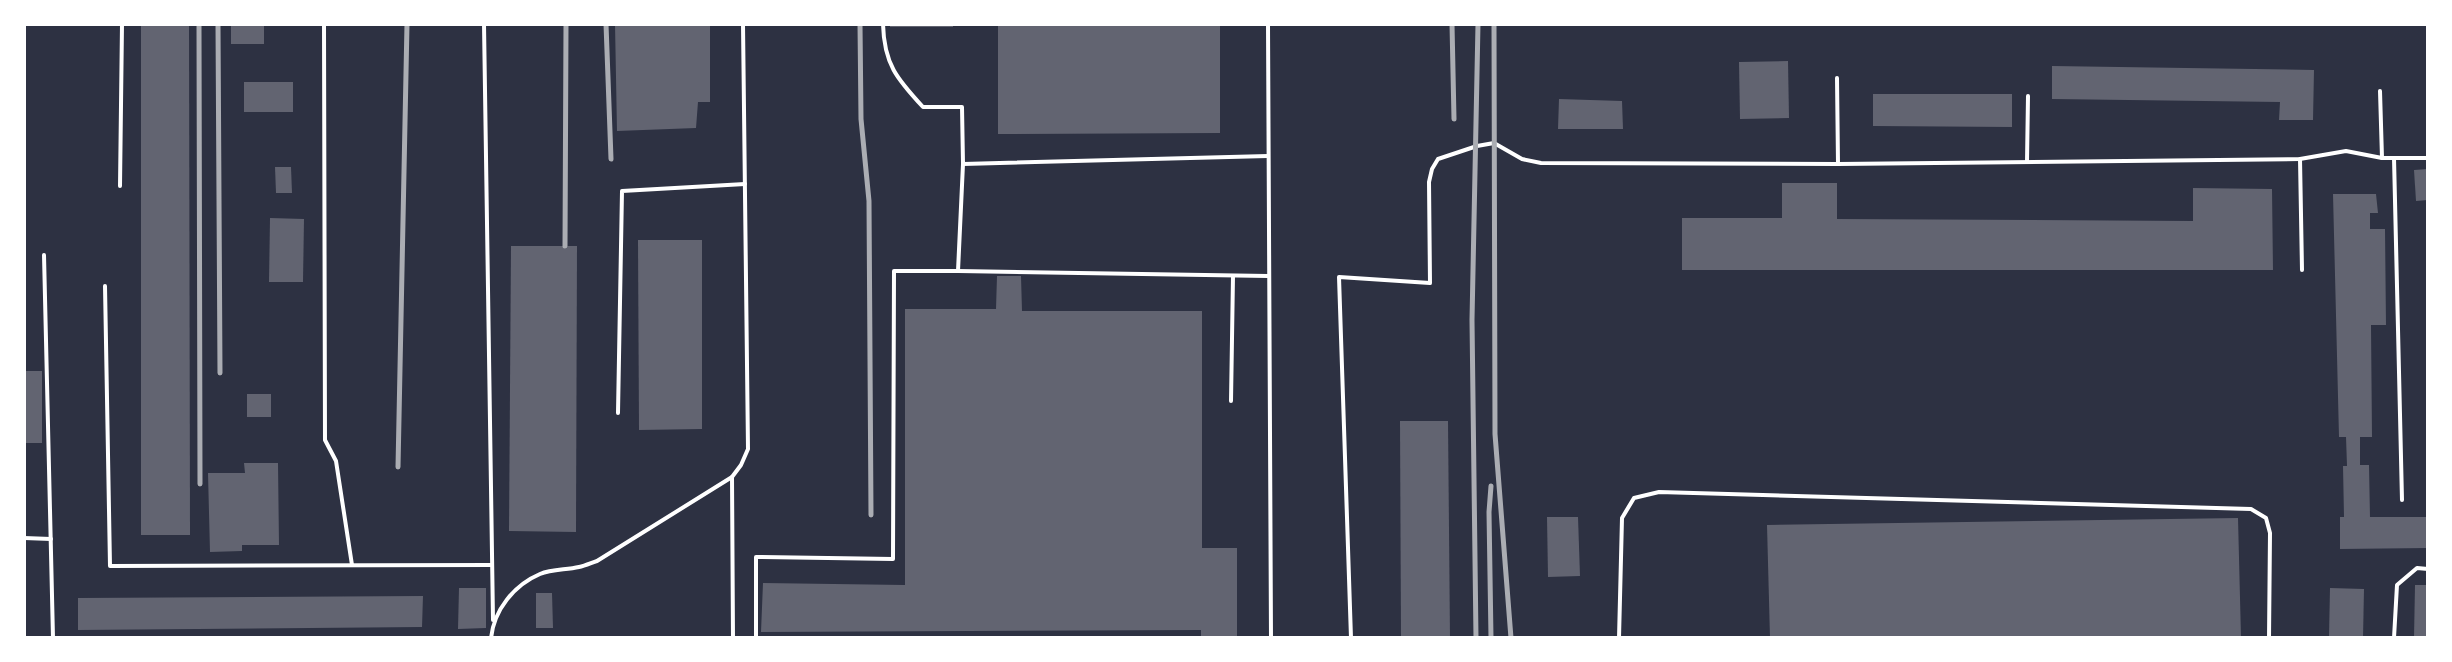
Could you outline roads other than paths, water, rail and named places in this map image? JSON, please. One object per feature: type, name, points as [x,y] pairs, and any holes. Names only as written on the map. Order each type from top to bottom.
[{"type":"lane","points":[[120,186],[122,24]]},
{"type":"lane","points":[[324,24],[325,440],[336,461],[352,565]]},
{"type":"lane","points":[[484,24],[491,638]]},
{"type":"lane","points":[[493,622],[500,608],[523,583],[543,572],[597,561],[732,477],[748,449],[743,24]]},
{"type":"lane","points":[[883,24],[883,42],[896,78],[923,107],[962,107],[958,271]]},
{"type":"lane","points":[[1268,24],[1271,638]]},
{"type":"lane","points":[[2043,24],[2428,24]]},
{"type":"lane","points":[[1837,78],[1838,164]]},
{"type":"lane","points":[[2380,91],[2382,158]]},
{"type":"lane","points":[[2027,162],[2028,96]]},
{"type":"lane","points":[[1351,638],[1339,277],[1430,283],[1429,182],[1438,159],[1494,143],[1522,159],[1541,163],[1838,164],[2300,159],[2346,151],[2382,158],[2428,158]]},
{"type":"lane","points":[[963,164],[1268,156]]},
{"type":"lane","points":[[2394,158],[2402,500]]},
{"type":"lane","points":[[2300,159],[2302,270]]},
{"type":"lane","points":[[618,413],[622,191],[745,184]]},
{"type":"lane","points":[[44,255],[53,638]]},
{"type":"lane","points":[[756,638],[756,557],[893,559],[894,271],[1268,276]]},
{"type":"lane","points":[[1231,401],[1233,276]]},
{"type":"lane","points":[[105,286],[110,566],[492,565]]},
{"type":"lane","points":[[732,477],[733,638]]},
{"type":"lane","points":[[1619,638],[1622,518],[1634,498],[1659,492],[2251,509],[2266,518],[2270,533],[2269,638]]},
{"type":"lane","points":[[24,538],[51,539]]},
{"type":"lane","points":[[2394,638],[2397,585],[2417,568],[2428,569]]},
{"type":"railway","points":[[199,24],[200,484]]},
{"type":"railway","points":[[218,24],[220,373]]},
{"type":"railway","points":[[398,467],[407,24]]},
{"type":"railway","points":[[565,246],[566,24]]},
{"type":"railway","points":[[606,24],[611,159]]},
{"type":"railway","points":[[860,24],[861,119],[869,201],[871,515]]},
{"type":"railway","points":[[1452,24],[1454,119]]},
{"type":"railway","points":[[1476,638],[1472,320],[1478,24]]},
{"type":"railway","points":[[1494,24],[1495,434],[1511,638]]},
{"type":"railway","points":[[1491,486],[1491,638]]}]
